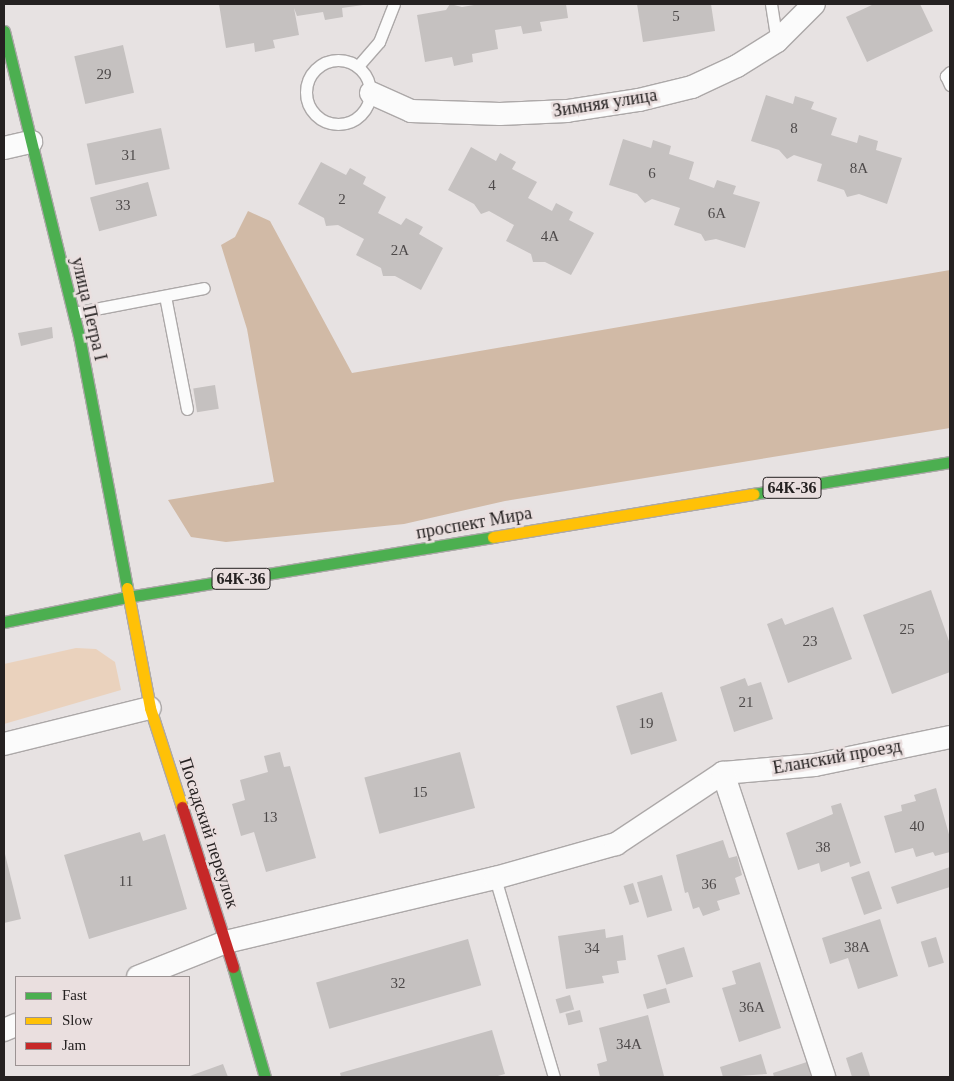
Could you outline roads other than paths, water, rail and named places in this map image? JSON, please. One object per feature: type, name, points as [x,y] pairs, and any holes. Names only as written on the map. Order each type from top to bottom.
[{"type":"street","name":"Зимняя улица","points":[[371,94],[411,111],[500,114],[567,111],[639,100],[692,87],[737,66],[777,41],[814,4]]},
{"type":"street","name":"улица Петра I","points":[[4,31],[74,313],[127,597]]},
{"type":"street","points":[[4,148],[31,142]]},
{"type":"street","name":"проспект Мира","points":[[4,622],[127,597],[950,462]]},
{"type":"street","name":"Посадский переулок","points":[[127,597],[150,708],[226,942],[265,1077]]},
{"type":"street","points":[[4,744],[150,708]]},
{"type":"street","name":"Еланский проезд","points":[[723,773],[815,765],[950,737]]},
{"type":"street","points":[[141,976],[226,942],[495,878],[616,844],[723,773],[824,1077]]},
{"type":"lane","points":[[358,66],[379,42],[394,4]]},
{"type":"lane","points":[[771,4],[777,41]]},
{"type":"lane","points":[[338,59],[358,66],[370,83],[371,94],[363,113],[346,123],[326,122],[309,107],[306,85],[318,66],[338,59]]},
{"type":"lane","points":[[950,72],[946,76],[950,86]]},
{"type":"lane","points":[[74,313],[204,288]]},
{"type":"lane","points":[[165,296],[187,409]]},
{"type":"lane","points":[[495,878],[554,1077]]}]
